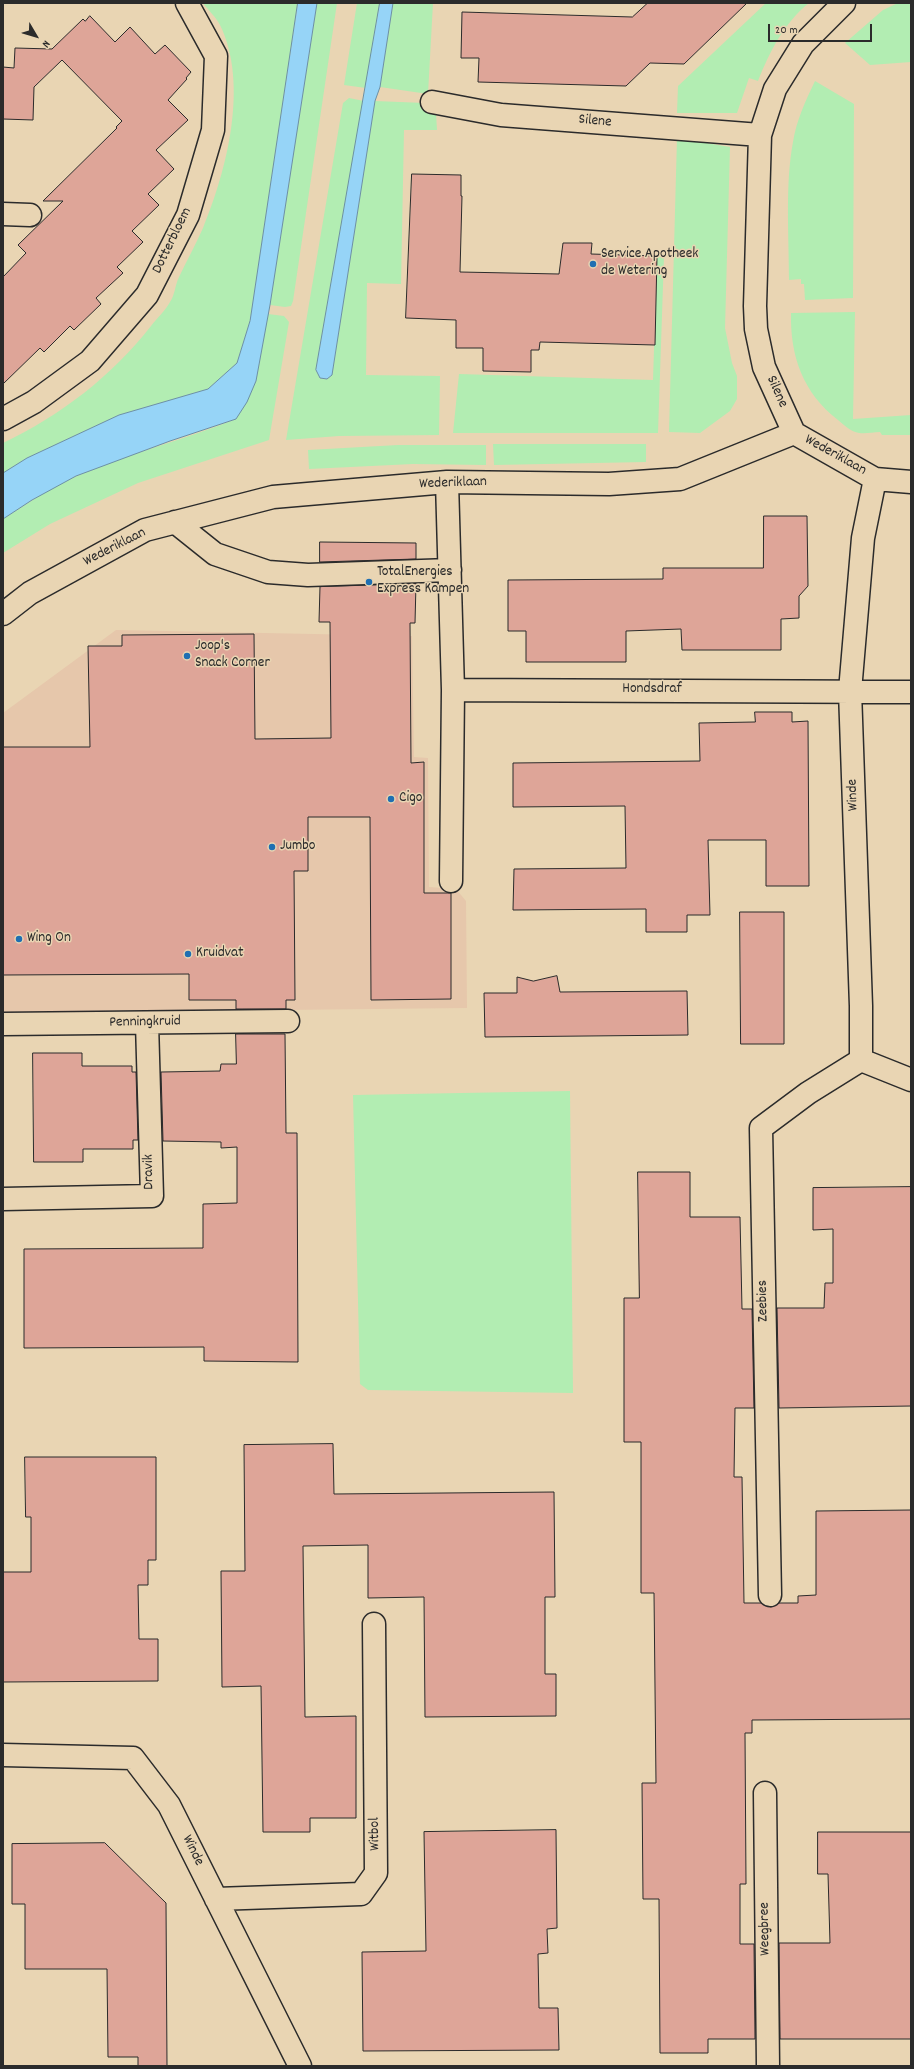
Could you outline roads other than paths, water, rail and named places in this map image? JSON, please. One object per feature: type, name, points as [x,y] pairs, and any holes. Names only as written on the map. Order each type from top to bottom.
[{"type":"street","name":"Dotterbloem","points":[[3,419],[34,402],[90,361],[147,295],[188,215],[213,130],[216,56],[187,3]]},
{"type":"street","name":"Silene","points":[[794,433],[764,367],[756,329],[754,306],[760,135],[775,89],[804,44],[844,3]]},
{"type":"street","name":"Silene","points":[[432,102],[501,115],[760,135]]},
{"type":"street","points":[[3,214],[30,214]]},
{"type":"street","name":"Wederiklaan","points":[[3,614],[30,593],[145,530],[273,497],[447,482],[609,484],[680,478],[794,433],[875,479],[911,482]]},
{"type":"street","name":"Winde","points":[[861,1060],[861,998],[850,691],[864,538],[875,479]]},
{"type":"street","points":[[447,482],[453,690],[451,881]]},
{"type":"street","points":[[175,522],[215,554],[268,572],[308,575],[450,570]]},
{"type":"street","name":"Hondsdraf","points":[[453,690],[911,692]]},
{"type":"street","name":"Penningkruid","points":[[3,1024],[288,1021]]},
{"type":"street","name":"Dravik","points":[[3,1199],[152,1196],[147,1023]]},
{"type":"street","points":[[861,1060],[911,1080]]},
{"type":"street","name":"Zeebies","points":[[770,1595],[762,1128],[808,1093],[861,1060]]},
{"type":"street","name":"Witbol","points":[[216,1899],[361,1894],[376,1873],[374,1624]]},
{"type":"street","name":"Winde","points":[[3,1755],[133,1758],[170,1805],[300,2066]]},
{"type":"street","name":"Weegbree","points":[[764,1793],[768,2066]]},
{"type":"water","points":[[298,3],[317,3],[270,305],[256,381],[247,402],[236,419],[170,441],[76,476],[32,500],[3,519],[3,473],[27,458],[119,415],[208,389],[237,363],[250,321]]},
{"type":"water","points":[[380,3],[393,3],[380,87],[375,101],[332,375],[327,379],[320,378],[316,370]]},
{"type":"place","name":"Service Apotheek de Wetering","points":[[593,264]]},
{"type":"place","name":"TotalEnergies Express Kampen","points":[[369,582]]},
{"type":"place","name":"Joop's Snack Corner","points":[[187,656]]},
{"type":"place","name":"Cigo","points":[[391,799]]},
{"type":"place","name":"Jumbo","points":[[272,847]]},
{"type":"place","name":"Wing On","points":[[19,939]]},
{"type":"place","name":"Kruidvat","points":[[188,954]]}]
